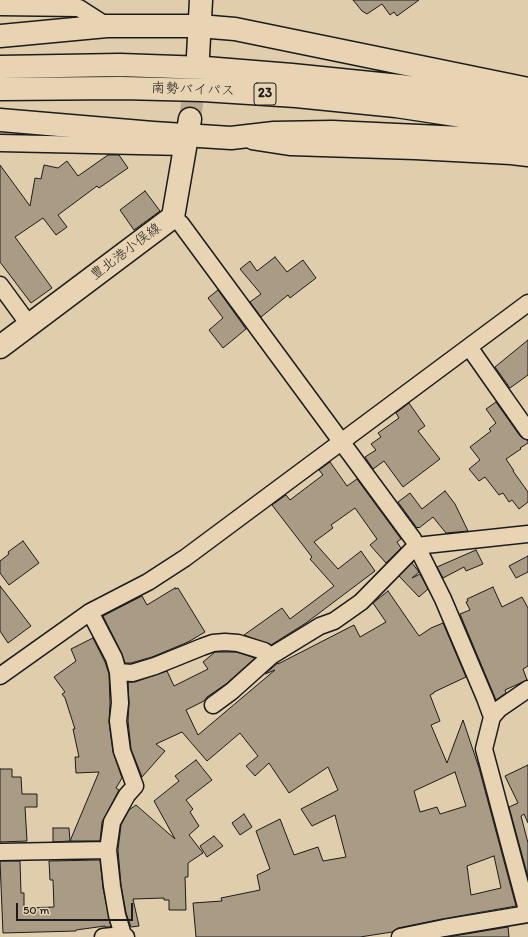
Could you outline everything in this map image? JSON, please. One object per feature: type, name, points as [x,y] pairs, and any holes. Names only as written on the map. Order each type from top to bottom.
[{"type":"main road","points":[[198,56],[201,0]]},
{"type":"main road","points":[[0,36],[107,26],[199,26],[235,28],[528,89]]},
{"type":"main road","name":"南勢バイパス","points":[[0,67],[120,65],[205,68],[400,86],[528,104]]},
{"type":"main road","name":"南勢バイパス","points":[[0,89],[121,88],[203,90],[296,96],[396,106],[528,126]]},
{"type":"main road","points":[[0,120],[231,138],[274,133],[332,132],[528,141]]},
{"type":"main road","name":"豊北港小俣線","points":[[0,347],[30,326],[172,217],[188,134]]},
{"type":"street","points":[[0,7],[79,8],[107,26]]},
{"type":"street","points":[[0,143],[188,134]]},
{"type":"street","points":[[231,138],[291,147],[415,151],[528,158]]},
{"type":"street","points":[[172,217],[182,224],[413,539],[446,606],[486,698],[492,717]]},
{"type":"street","points":[[0,285],[30,326]]},
{"type":"street","points":[[0,676],[90,612],[148,582],[185,558],[528,303]]},
{"type":"street","points":[[469,347],[528,431]]},
{"type":"street","points":[[213,705],[232,691],[271,656],[320,626],[334,621],[361,602],[416,546],[528,534]]},
{"type":"street","points":[[90,612],[114,658],[118,672],[120,702],[118,721],[122,751],[135,786],[127,795],[112,822],[108,850],[117,915],[125,936],[102,937]]},
{"type":"street","points":[[118,672],[132,672],[155,666],[202,646],[213,643],[238,643],[264,651],[271,656]]},
{"type":"street","points":[[400,937],[528,914],[484,749],[492,717],[499,709],[528,689]]},
{"type":"street","points":[[0,852],[108,850]]},
{"type":"building","points":[[353,0],[419,0],[397,16],[394,12],[390,15],[382,4],[367,14],[362,11]]},
{"type":"building","points":[[108,155],[119,155],[128,168],[99,188],[97,186],[58,215],[67,227],[56,235],[43,218],[15,237],[52,288],[31,303],[0,262],[0,165],[30,206],[35,178],[41,179],[44,165],[58,168],[67,161],[78,176]]},
{"type":"building","points":[[145,191],[160,211],[134,230],[120,210]]},
{"type":"building","points":[[275,257],[287,272],[303,260],[316,278],[290,298],[288,295],[261,317],[250,302],[261,294],[240,269],[250,261],[257,271]]},
{"type":"building","points":[[218,290],[246,329],[223,348],[209,330],[223,318],[208,298]]},
{"type":"building","points":[[528,340],[528,375],[510,388],[495,367]]},
{"type":"building","points":[[496,402],[520,436],[528,441],[528,443],[520,448],[521,449],[506,459],[528,492],[528,502],[519,509],[512,500],[509,502],[503,493],[499,495],[485,477],[479,481],[469,469],[480,460],[470,447],[491,431],[489,429],[496,423],[486,409]]},
{"type":"building","points":[[409,403],[425,426],[418,431],[440,459],[403,487],[384,461],[373,469],[365,457],[376,450],[371,444],[381,437],[378,433],[399,418],[396,413]]},
{"type":"building","points":[[330,462],[347,486],[357,479],[401,539],[397,542],[401,548],[386,563],[370,545],[377,539],[355,508],[331,525],[333,528],[314,542],[338,569],[361,551],[375,571],[306,623],[271,645],[244,635],[282,608],[290,619],[334,586],[310,559],[312,557],[272,505],[286,495],[290,500],[323,475],[319,470]]},
{"type":"building","points":[[445,491],[455,504],[468,531],[446,533],[433,517],[417,528],[398,502],[410,493],[422,509]]},
{"type":"building","points":[[23,541],[39,563],[9,585],[0,573],[0,561],[9,554],[8,552]]},
{"type":"building","points":[[476,550],[483,564],[466,571],[464,567],[443,578],[437,567]]},
{"type":"building","points":[[528,556],[528,572],[516,578],[509,566]]},
{"type":"building","points":[[412,563],[419,572],[412,578],[420,574],[428,589],[419,597],[399,576]]},
{"type":"building","points":[[0,586],[31,626],[8,643],[0,631]]},
{"type":"building","points":[[493,587],[502,607],[522,597],[528,608],[528,666],[523,669],[527,680],[505,690],[506,693],[496,700],[460,614],[470,610],[466,602],[468,601],[467,599]]},
{"type":"building","points":[[175,588],[178,588],[205,632],[188,642],[152,657],[131,663],[125,663],[103,616],[142,596],[147,605]]},
{"type":"building","points":[[388,591],[419,636],[431,628],[443,623],[466,677],[430,695],[440,721],[431,725],[447,763],[463,720],[479,768],[516,906],[442,919],[398,928],[392,932],[360,937],[196,937],[193,903],[222,901],[221,898],[260,890],[257,875],[270,869],[256,831],[280,819],[294,855],[318,847],[323,861],[346,857],[335,815],[312,826],[301,809],[338,790],[328,767],[289,793],[269,763],[255,776],[246,766],[258,756],[240,733],[207,761],[182,732],[156,744],[165,751],[142,777],[131,749],[128,721],[128,682],[135,682],[167,671],[174,686],[208,669],[203,662],[215,652],[236,652],[255,658],[204,701],[186,710],[198,735],[275,670],[265,674],[278,663],[354,625],[360,637],[386,622],[373,603]],"holes":[[[455,772],[466,806],[440,814],[437,807],[420,812],[414,791]],[[494,856],[501,888],[471,895],[467,866]]]},
{"type":"building","points":[[93,638],[105,662],[109,674],[109,722],[113,752],[122,778],[116,788],[119,790],[102,822],[100,841],[70,841],[99,772],[76,773],[75,757],[79,757],[73,729],[75,729],[65,698],[62,694],[65,692],[54,677],[76,661],[71,649]]},
{"type":"building","points":[[196,760],[212,780],[186,800],[193,809],[190,812],[199,826],[189,835],[203,853],[188,863],[188,877],[185,877],[186,910],[169,910],[169,900],[164,900],[164,898],[133,899],[139,926],[131,927],[126,913],[121,885],[118,850],[121,825],[129,810],[136,805],[175,839],[154,801],[179,781],[175,776]]},
{"type":"building","points":[[528,765],[528,823],[524,814],[521,816],[528,843],[528,877],[509,807],[518,803],[505,776]]},
{"type":"building","points":[[0,769],[12,769],[12,777],[21,777],[22,794],[37,794],[37,807],[25,807],[27,841],[0,842]]},
{"type":"building","points":[[244,814],[252,827],[240,835],[232,823]]},
{"type":"building","points":[[53,828],[69,828],[70,841],[53,842]]},
{"type":"building","points":[[214,836],[223,846],[207,857],[200,846]]},
{"type":"building","points":[[100,860],[103,888],[111,927],[105,926],[76,931],[3,933],[0,861],[20,861],[21,893],[24,893],[24,908],[54,907],[53,880],[50,880],[49,861]]},
{"type":"building","points":[[508,927],[509,937],[448,937]]},
{"type":"tunnel","points":[[190,119],[196,71]]}]
